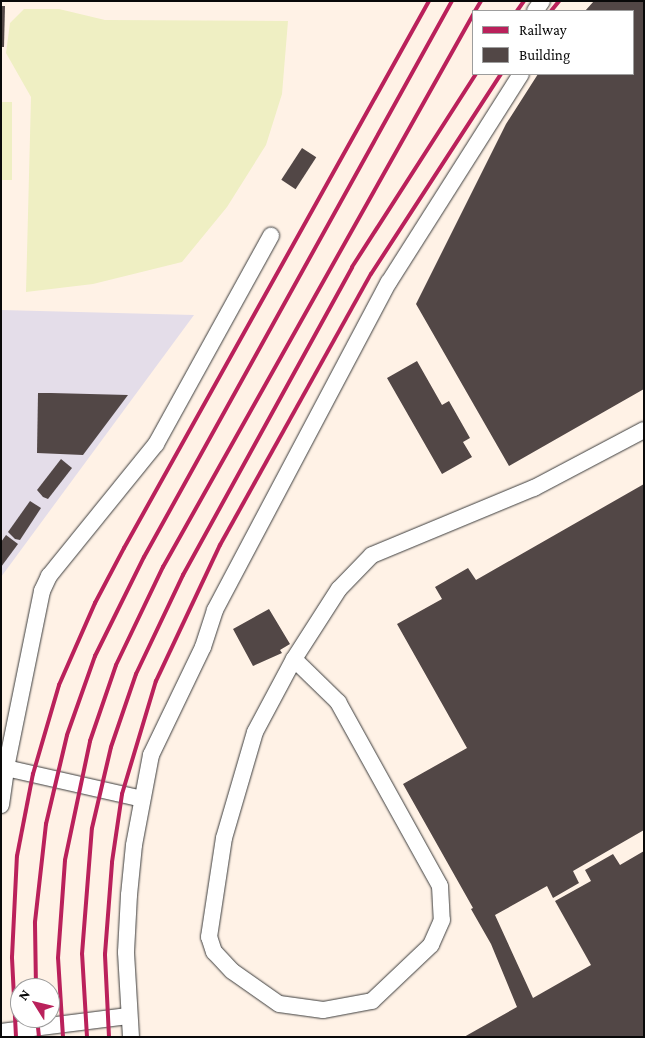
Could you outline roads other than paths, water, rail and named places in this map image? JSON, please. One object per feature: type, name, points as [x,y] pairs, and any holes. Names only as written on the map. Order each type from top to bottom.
[{"type":"lane","points":[[131,1037],[128,1016],[126,952],[129,895],[142,799],[151,755],[203,647],[215,610],[389,282],[520,75]]},
{"type":"lane","points":[[1,805],[6,768],[42,591],[49,576],[156,444],[271,236]]},
{"type":"lane","points":[[294,659],[338,702],[440,886],[442,920],[431,945],[372,1001],[322,1010],[278,1004],[232,971],[214,952],[210,937],[224,838],[255,732],[294,659],[339,589],[372,555],[534,488],[644,430]]},
{"type":"lane","points":[[6,768],[142,799]]},
{"type":"lane","points":[[1,1032],[128,1016]]},
{"type":"railway","points":[[16,1037],[12,957],[17,856],[33,774],[59,685],[95,603],[124,548],[429,1]]},
{"type":"railway","points":[[36,978],[35,922],[46,824],[67,735],[95,656],[144,557],[452,1]]},
{"type":"railway","points":[[476,10],[481,1]]},
{"type":"railway","points":[[518,10],[524,1]]},
{"type":"railway","points":[[552,10],[559,1]]},
{"type":"railway","points":[[63,1037],[58,958],[65,860],[90,741],[116,665],[163,567],[472,17]]},
{"type":"railway","points":[[87,1037],[82,954],[92,828],[111,747],[136,674],[183,575],[352,267],[475,75]]},
{"type":"railway","points":[[109,1037],[105,954],[112,862],[122,794],[156,681],[220,545],[371,274],[500,75]]},
{"type":"railway","points":[[38,1028],[39,1037]]}]
